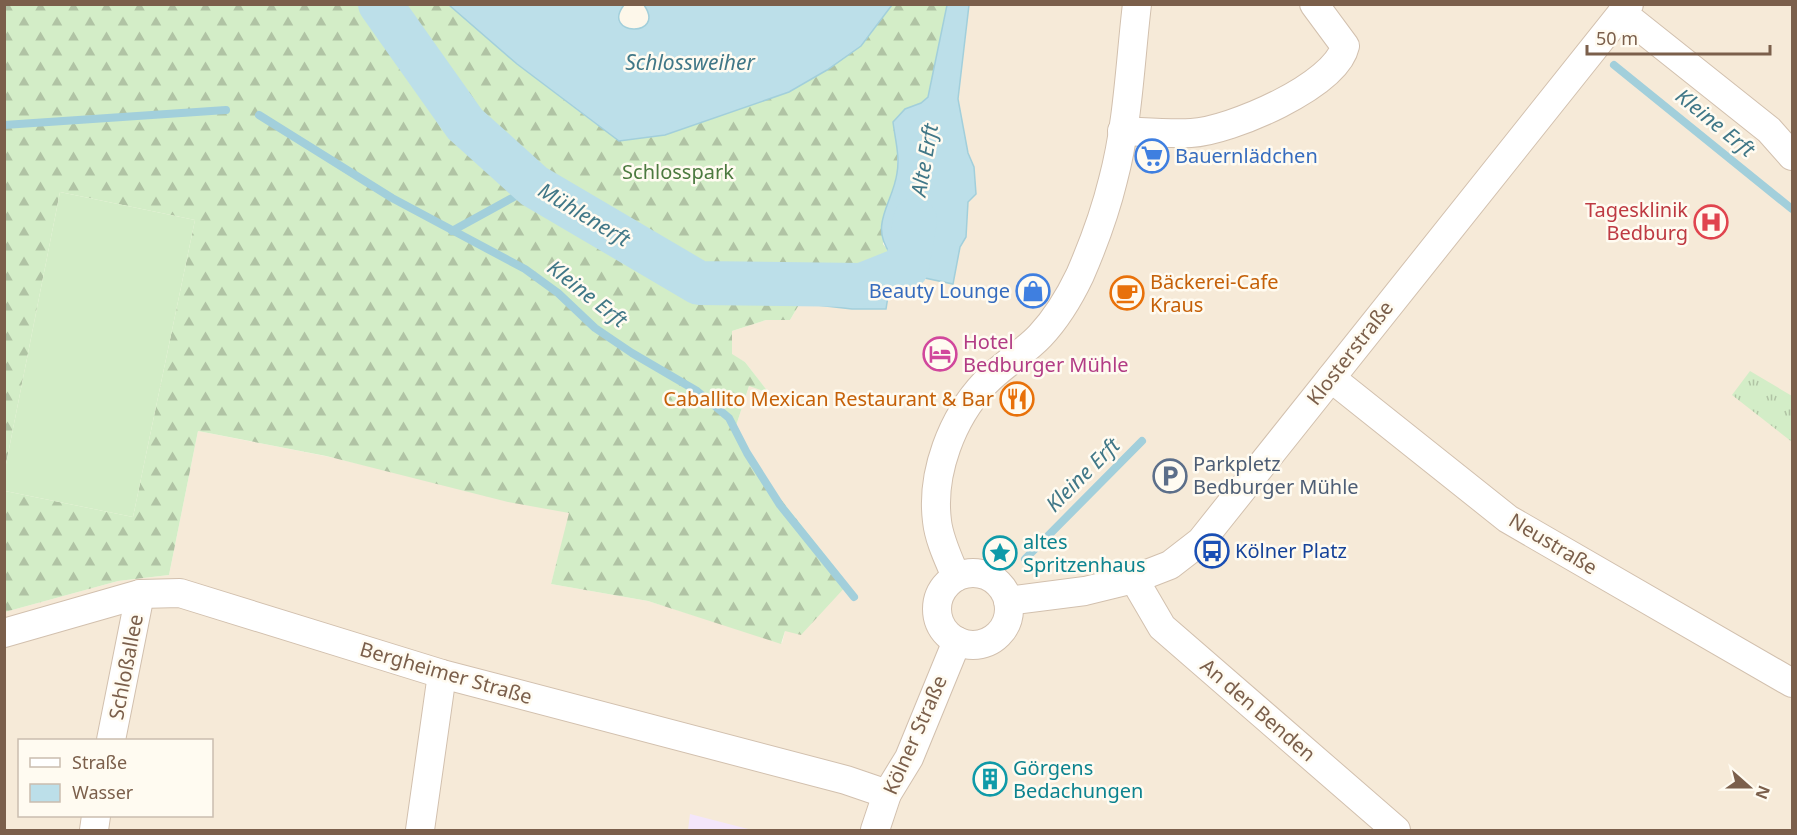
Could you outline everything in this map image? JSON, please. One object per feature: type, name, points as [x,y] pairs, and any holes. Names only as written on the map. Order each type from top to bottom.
[{"type":"street","points":[[956,577],[937,522],[938,478],[946,449],[960,418],[984,384],[1039,337],[1056,318],[1079,277],[1097,233],[1114,180],[1137,4]]},
{"type":"street","points":[[1122,131],[1193,133],[1233,124],[1277,106],[1304,91],[1342,57],[1345,46],[1314,4]]},
{"type":"street","points":[[1619,16],[1769,130],[1792,156]]},
{"type":"street","name":"Klosterstraße","points":[[1008,601],[1084,591],[1134,579],[1170,565],[1201,541],[1619,16]]},
{"type":"street","name":"Neustraße","points":[[1331,378],[1508,519],[1792,683]]},
{"type":"street","points":[[966,573],[988,576],[1004,591],[1008,601],[1005,624],[999,633],[979,644],[957,641],[947,634],[937,615],[937,604],[947,584],[966,573]]},
{"type":"street","name":"An den Benden","points":[[1134,579],[1162,627],[1396,831]]},
{"type":"street","name":"Bergheimer Straße","points":[[4,633],[140,594],[180,593],[442,674],[846,780],[887,795]]},
{"type":"street","name":"Schloßallee","points":[[111,739],[140,594]]},
{"type":"street","name":"Kölner Straße","points":[[875,831],[887,795],[909,758],[957,641]]},
{"type":"street","points":[[420,831],[442,674]]},
{"type":"shaded area","points":[[969,5],[1792,5],[1792,830],[5,830],[5,612],[118,581],[169,575],[198,431],[325,456],[570,513],[551,584],[648,601],[782,643],[785,631],[848,584],[764,478],[735,429],[749,386],[768,392],[745,362],[732,355],[732,331],[766,320],[790,320],[800,303],[852,309],[891,271],[953,284],[960,247],[966,237],[968,202],[974,167],[968,153],[958,99]]},
{"type":"shaded area","points":[[690,814],[752,830],[688,830]]},
{"type":"green space","name":"Schlosspark","points":[[5,5],[449,5],[517,64],[597,125],[861,46],[892,5],[947,5],[928,97],[921,103],[905,109],[897,146],[897,175],[883,244],[890,253],[879,271],[859,280],[828,282],[803,288],[800,303],[790,320],[766,320],[732,331],[732,354],[745,362],[769,393],[749,386],[735,429],[764,478],[848,584],[801,635],[785,631],[781,644],[648,601],[551,584],[569,513],[508,502],[326,456],[198,431],[169,575],[118,581],[5,612],[5,491],[133,517],[195,220],[60,192],[5,469]]},
{"type":"green space","points":[[60,192],[195,220],[133,517],[5,491],[5,469]]},
{"type":"green space","points":[[1750,371],[1792,396],[1792,442],[1732,395]]},
{"type":"water","name":"Schlossweiher","points":[[449,5],[624,5],[619,15],[620,23],[634,29],[641,28],[647,23],[649,16],[644,5],[892,5],[861,46],[827,70],[789,92],[665,135],[619,141],[517,64]]},
{"type":"water","name":"Alte Erft","points":[[947,5],[969,5],[958,99],[968,153],[974,167],[976,194],[968,202],[966,237],[960,247],[953,284],[892,271],[886,309],[852,309],[800,303],[803,288],[828,282],[866,278],[879,271],[890,253],[884,242],[882,223],[898,167],[893,122],[905,109],[921,103],[928,97]]},
{"type":"waterway","name":"Mühlenerft","points":[[380,4],[465,124],[534,186],[699,283],[862,285],[907,267],[915,220]]},
{"type":"waterway","name":"Kleine Erft","points":[[1614,65],[1792,209]]},
{"type":"waterway","points":[[4,125],[226,110]]},
{"type":"waterway","name":"Kleine Erft","points":[[259,115],[392,198],[525,269],[558,293],[595,328],[632,353],[697,391],[729,418],[747,453],[780,505],[854,597]]},
{"type":"waterway","points":[[452,231],[534,186]]},
{"type":"waterway","name":"Kleine Erft","points":[[1025,559],[1142,441]]},
{"type":"place","name":"Bauernlädchen","points":[[1152,156]]},
{"type":"place","name":"Tagesklinik Bedburg","points":[[1711,222]]},
{"type":"place","name":"Beauty Lounge","points":[[1033,291]]},
{"type":"place","name":"Bäckerei-Cafe Kraus","points":[[1127,293]]},
{"type":"place","name":"Hotel Bedburger Mühle","points":[[940,354]]},
{"type":"place","name":"Caballito Mexican Restaurant & Bar","points":[[1017,399]]},
{"type":"place","name":"Parkpletz Bedburger Mühle","points":[[1170,476]]},
{"type":"place","name":"Kölner Platz","points":[[1212,551]]},
{"type":"place","name":"altes Spritzenhaus","points":[[1000,553]]},
{"type":"place","name":"Görgens Bedachungen","points":[[990,779]]}]
